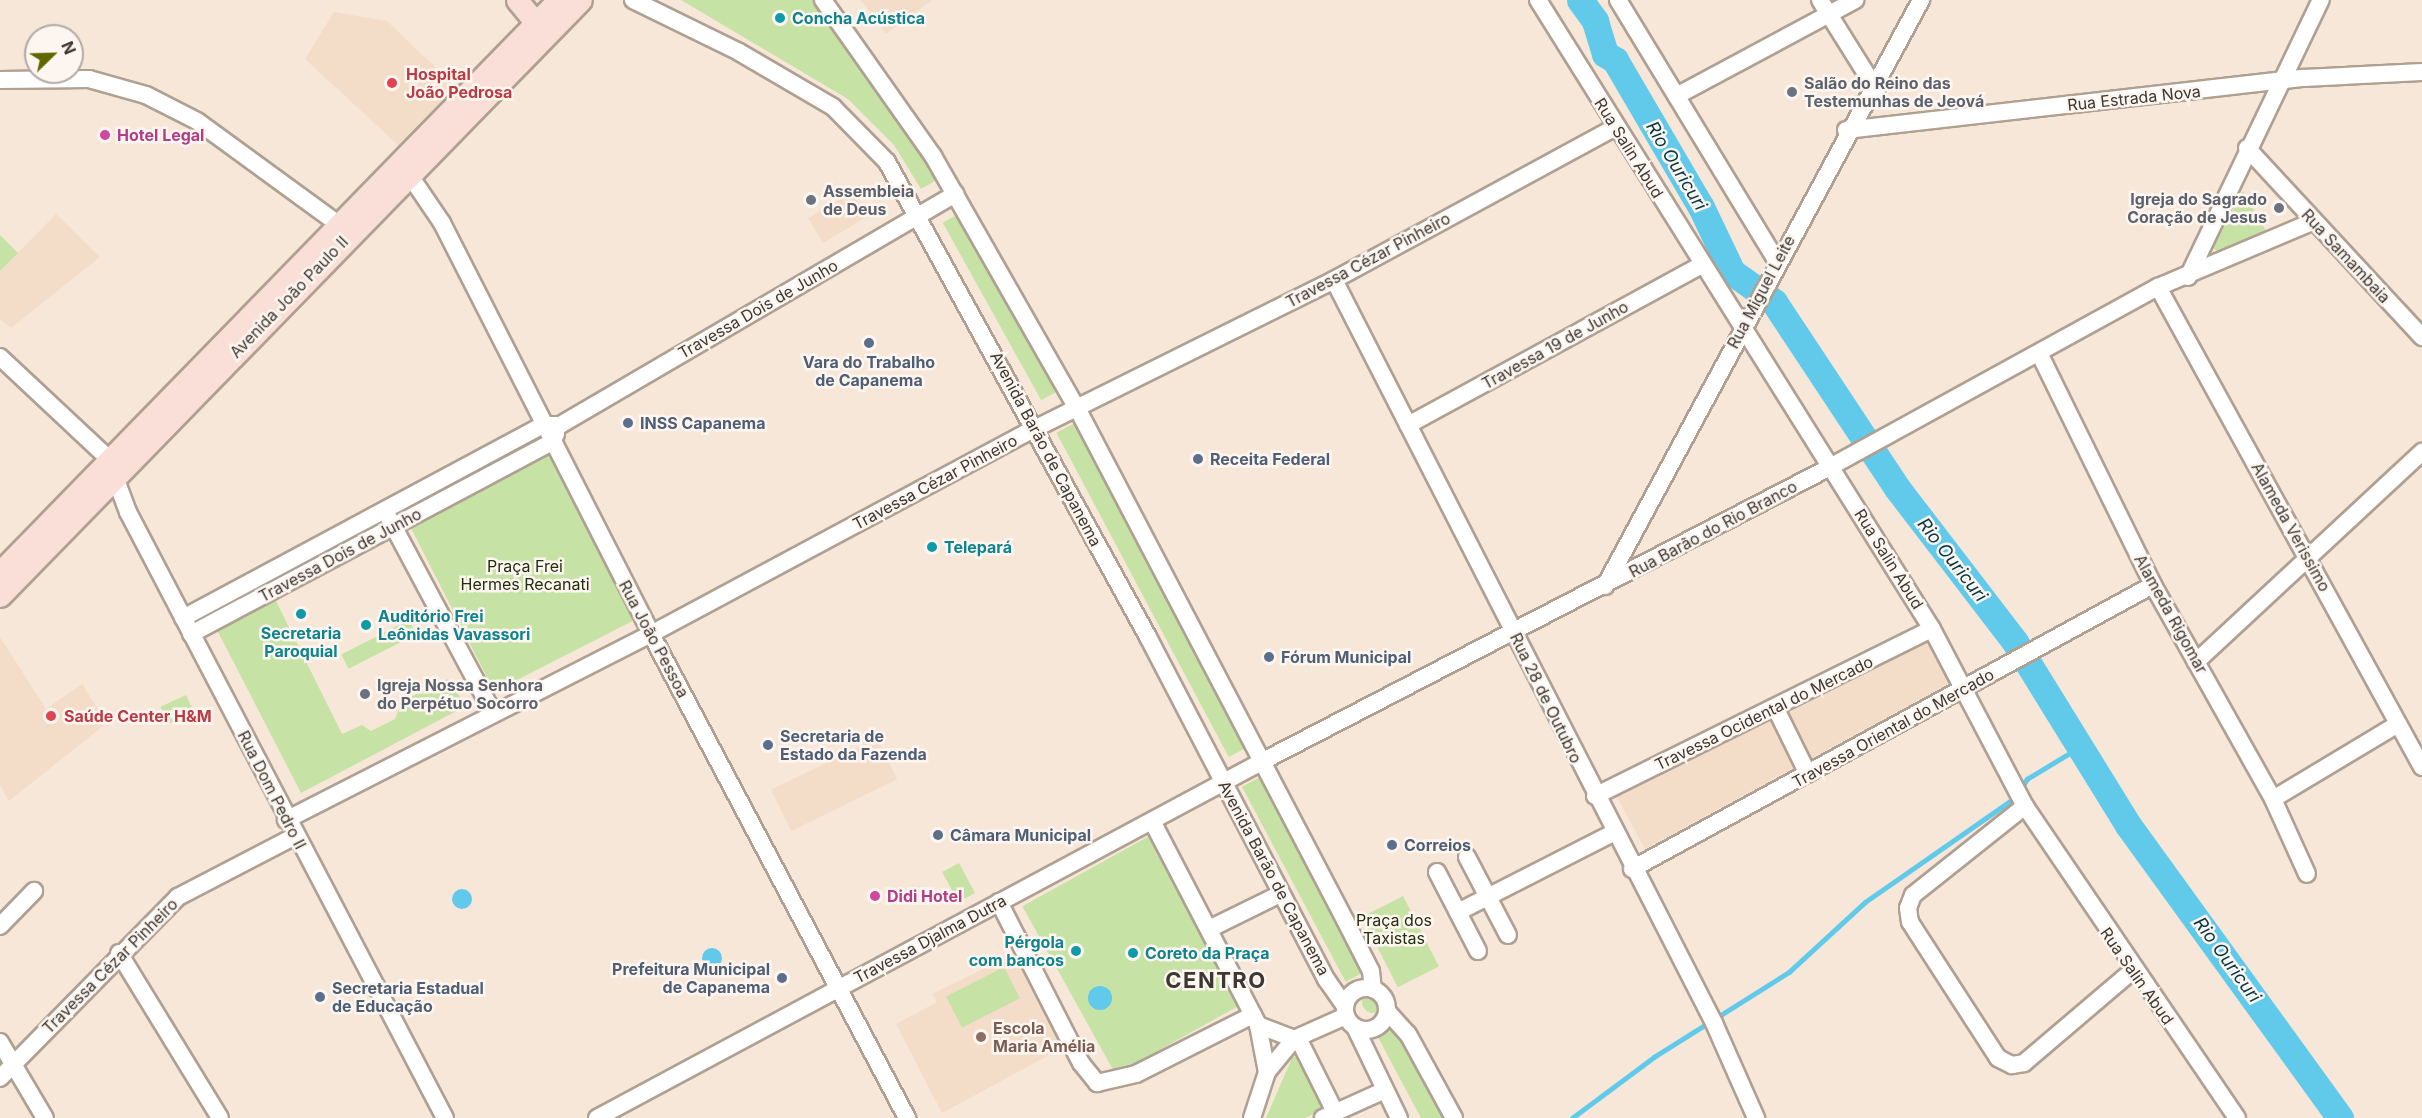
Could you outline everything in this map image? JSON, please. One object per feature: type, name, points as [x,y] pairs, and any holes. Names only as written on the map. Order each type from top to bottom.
[{"type":"main road","points":[[517,0],[541,30]]},
{"type":"main road","name":"Avenida João Paulo II","points":[[541,30],[558,0]]},
{"type":"main road","name":"Avenida João Paulo II","points":[[0,572],[111,467],[541,30],[581,0]]},
{"type":"main road","name":"Avenida João Paulo II","points":[[0,596],[111,467],[337,223],[404,168]]},
{"type":"street","name":"Avenida Barão de Capanema","points":[[633,0],[730,47],[833,107],[873,144],[918,215],[1034,429],[1224,782],[1280,894],[1349,1016],[1400,1118]]},
{"type":"street","points":[[824,0],[956,194],[1077,408],[1366,961],[1374,989],[1385,998],[1387,1011],[1408,1035],[1454,1118]]},
{"type":"street","name":"Rua Salin Abud","points":[[1538,0],[1701,266],[1832,466],[1932,629],[2025,806],[2132,970],[2237,1118]]},
{"type":"street","points":[[1618,0],[1680,94],[1778,261]]},
{"type":"street","points":[[1820,0],[1877,91]]},
{"type":"street","points":[[1680,94],[1855,0]]},
{"type":"street","name":"Rua Miguel Leite","points":[[1605,586],[1846,130],[1877,91],[1921,0]]},
{"type":"street","points":[[2188,277],[2278,82],[2321,0]]},
{"type":"street","name":"Rua Estrada Nova","points":[[1846,130],[2278,82],[2422,72]]},
{"type":"street","points":[[0,80],[79,78],[146,95],[197,121],[337,223]]},
{"type":"street","name":"Travessa Cézar Pinheiro","points":[[286,820],[651,634],[1034,429],[1334,280],[1616,127]]},
{"type":"street","name":"Rua Samambaia","points":[[2247,148],[2422,337]]},
{"type":"street","name":"Rua João Pessoa","points":[[404,168],[429,200],[551,425],[552,442],[907,1118]]},
{"type":"street","name":"Travessa Dois de Junho","points":[[191,634],[956,194]]},
{"type":"street","name":"Rua Barão do Rio Branco","points":[[1263,761],[1514,634],[1832,466],[2158,287],[2188,277],[2314,221]]},
{"type":"street","name":"Travessa 19 de Junho","points":[[1408,425],[1701,266]]},
{"type":"street","name":"Rua 28 de Outubro","points":[[1334,280],[1613,833],[1714,1023],[1756,1118]]},
{"type":"street","name":"Alameda Verissimo","points":[[2158,287],[2422,768]]},
{"type":"street","name":"Alameda Rigomar","points":[[2039,353],[2153,585],[2273,799],[2307,874]]},
{"type":"street","points":[[0,357],[111,467]]},
{"type":"street","name":"Travessa Dois de Junho","points":[[183,618],[552,442]]},
{"type":"street","points":[[2196,662],[2422,452]]},
{"type":"street","name":"Rua Dom Pedro II","points":[[111,467],[183,618],[286,820],[446,1118]]},
{"type":"street","points":[[390,519],[493,713]]},
{"type":"street","name":"Travessa Oriental do Mercado","points":[[1632,869],[2153,585]]},
{"type":"street","name":"Travessa Ocidental do Mercado","points":[[1595,796],[1776,709],[1932,629]]},
{"type":"street","points":[[1776,709],[1808,774]]},
{"type":"street","points":[[2273,799],[2398,724]]},
{"type":"street","name":"Travessa Djalma Dutra","points":[[597,1118],[1263,761]]},
{"type":"street","points":[[2025,806],[1913,895],[1908,908],[1910,922],[1998,1058],[2012,1065],[2024,1063],[2132,970]]},
{"type":"street","points":[[1152,821],[1255,1021],[1267,1072]]},
{"type":"street","points":[[1458,912],[1613,833]]},
{"type":"street","name":"Travessa Cézar Pinheiro","points":[[0,1078],[119,953],[187,890],[295,837]]},
{"type":"street","points":[[1467,857],[1508,935]]},
{"type":"street","points":[[1437,873],[1478,951]]},
{"type":"street","points":[[0,926],[34,891]]},
{"type":"street","points":[[1209,929],[1280,894]]},
{"type":"street","points":[[999,902],[1081,1063],[1097,1083],[1136,1074],[1255,1021],[1296,1039],[1329,1115],[1385,1090]]},
{"type":"street","points":[[119,953],[220,1118]]},
{"type":"street","points":[[1252,1118],[1267,1072],[1296,1039],[1349,1016],[1359,989],[1374,989]]},
{"type":"street","points":[[1349,1016],[1376,1028],[1387,1011]]},
{"type":"street","points":[[0,1042],[45,1118]]},
{"type":"shaded area","points":[[861,0],[932,0],[886,34]]},
{"type":"shaded area","name":"Hospital João Pedrosa","points":[[334,12],[387,21],[456,87],[400,147],[305,59]]},
{"type":"shaded area","points":[[852,192],[867,217],[823,243],[808,218]]},
{"type":"shaded area","points":[[56,214],[100,257],[11,328],[0,319],[0,271]]},
{"type":"shaded area","name":"Saúde Center H&M","points":[[0,637],[46,709],[82,684],[107,723],[9,801],[0,785]]},
{"type":"shaded area","points":[[1935,639],[1957,679],[1645,849],[1614,792]]},
{"type":"shaded area","points":[[877,738],[897,779],[791,831],[771,790]]},
{"type":"shaded area","name":"Escola Maria Amélia","points":[[1014,954],[1064,1047],[942,1113],[896,1024],[937,1002],[932,994]]},
{"type":"green space","points":[[681,0],[820,0],[940,178],[921,189],[894,145],[848,99]]},
{"type":"green space","points":[[2243,191],[2266,231],[2218,252],[2213,248]]},
{"type":"green space","points":[[962,212],[1060,390],[1041,400],[943,223]]},
{"type":"green space","points":[[0,235],[18,253],[0,271]]},
{"type":"green space","points":[[1075,423],[1247,747],[1229,757],[1056,433]]},
{"type":"green space","name":"Praça Frei Hermes Recanati","points":[[547,447],[635,620],[494,692],[406,519]]},
{"type":"green space","points":[[274,597],[342,734],[362,725],[371,731],[395,719],[402,701],[448,679],[466,706],[301,793],[215,626]]},
{"type":"green space","points":[[409,620],[416,634],[349,669],[341,655]]},
{"type":"green space","points":[[186,695],[194,712],[169,724],[161,707]]},
{"type":"green space","points":[[1264,775],[1368,970],[1346,982],[1242,787]]},
{"type":"green space","points":[[1151,835],[1244,1003],[1116,1074],[1022,906]]},
{"type":"green space","points":[[959,863],[975,893],[958,902],[942,872]]},
{"type":"green space","name":"Praça dos Taxistas","points":[[1403,896],[1439,966],[1398,987],[1362,917]]},
{"type":"green space","points":[[1004,967],[1020,998],[962,1028],[946,997]]},
{"type":"green space","points":[[1373,991],[1381,994],[1384,1002],[1381,1010],[1373,1013],[1365,1010],[1362,1002],[1365,994]]},
{"type":"green space","points":[[1397,1024],[1447,1118],[1421,1118],[1377,1035]]},
{"type":"green space","points":[[1313,1047],[1340,1101],[1305,1118],[1266,1118],[1292,1058]]},
{"type":"water","points":[[462,889],[469,892],[472,899],[469,906],[462,909],[455,906],[452,899],[455,892]]},
{"type":"water","points":[[712,948],[719,951],[722,958],[719,965],[712,968],[705,965],[702,958],[705,951]]},
{"type":"water","points":[[1100,986],[1108,990],[1112,998],[1108,1006],[1100,1010],[1092,1006],[1088,998],[1092,990]]},
{"type":"waterway","name":"Rio Ouricuri","points":[[1580,0],[1595,21],[1605,54],[1615,60],[1701,207],[1732,272],[1774,302],[1897,488],[2015,642],[2128,825],[2340,1118]]},
{"type":"waterway","points":[[2020,790],[2027,779],[2078,748]]},
{"type":"waterway","points":[[1572,1118],[1654,1057],[1789,972],[1865,902],[2016,797]]},
{"type":"place","name":"Concha Acústica","points":[[780,18]]},
{"type":"place","name":"Hospital João Pedrosa","points":[[392,83]]},
{"type":"place","name":"Salão do Reino das Testemunhas de Jeová","points":[[1792,92]]},
{"type":"place","name":"Hotel Legal","points":[[105,135]]},
{"type":"place","name":"Assembleia de Deus","points":[[811,200]]},
{"type":"place","name":"Igreja do Sagrado Coração de Jesus","points":[[2279,208]]},
{"type":"place","name":"Vara do Trabalho de Capanema","points":[[869,343]]},
{"type":"place","name":"INSS Capanema","points":[[628,423]]},
{"type":"place","name":"Receita Federal","points":[[1198,459]]},
{"type":"place","name":"Telepará","points":[[932,547]]},
{"type":"place","name":"Secretaria Paroquial","points":[[301,614]]},
{"type":"place","name":"Auditório Frei Leônidas Vavassori","points":[[366,625]]},
{"type":"place","name":"Fórum Municipal","points":[[1269,657]]},
{"type":"place","name":"Igreja Nossa Senhora do Perpétuo Socorro","points":[[365,694]]},
{"type":"place","name":"Saúde Center H&M","points":[[51,716]]},
{"type":"place","name":"Secretaria de Estado da Fazenda","points":[[768,745]]},
{"type":"place","name":"Câmara Municipal","points":[[938,835]]},
{"type":"place","name":"Correios","points":[[1392,845]]},
{"type":"place","name":"Didi Hotel","points":[[875,896]]},
{"type":"place","name":"Pérgola com bancos","points":[[1076,951]]},
{"type":"place","name":"Coreto da Praça","points":[[1133,953]]},
{"type":"place","name":"Prefeitura Municipal de Capanema","points":[[782,978]]},
{"type":"place","name":"Secretaria Estadual de Educação","points":[[320,997]]},
{"type":"place","name":"Escola Maria Amélia","points":[[981,1037]]},
{"type":"district","name":"CENTRO","points":[[1216,981]]}]
